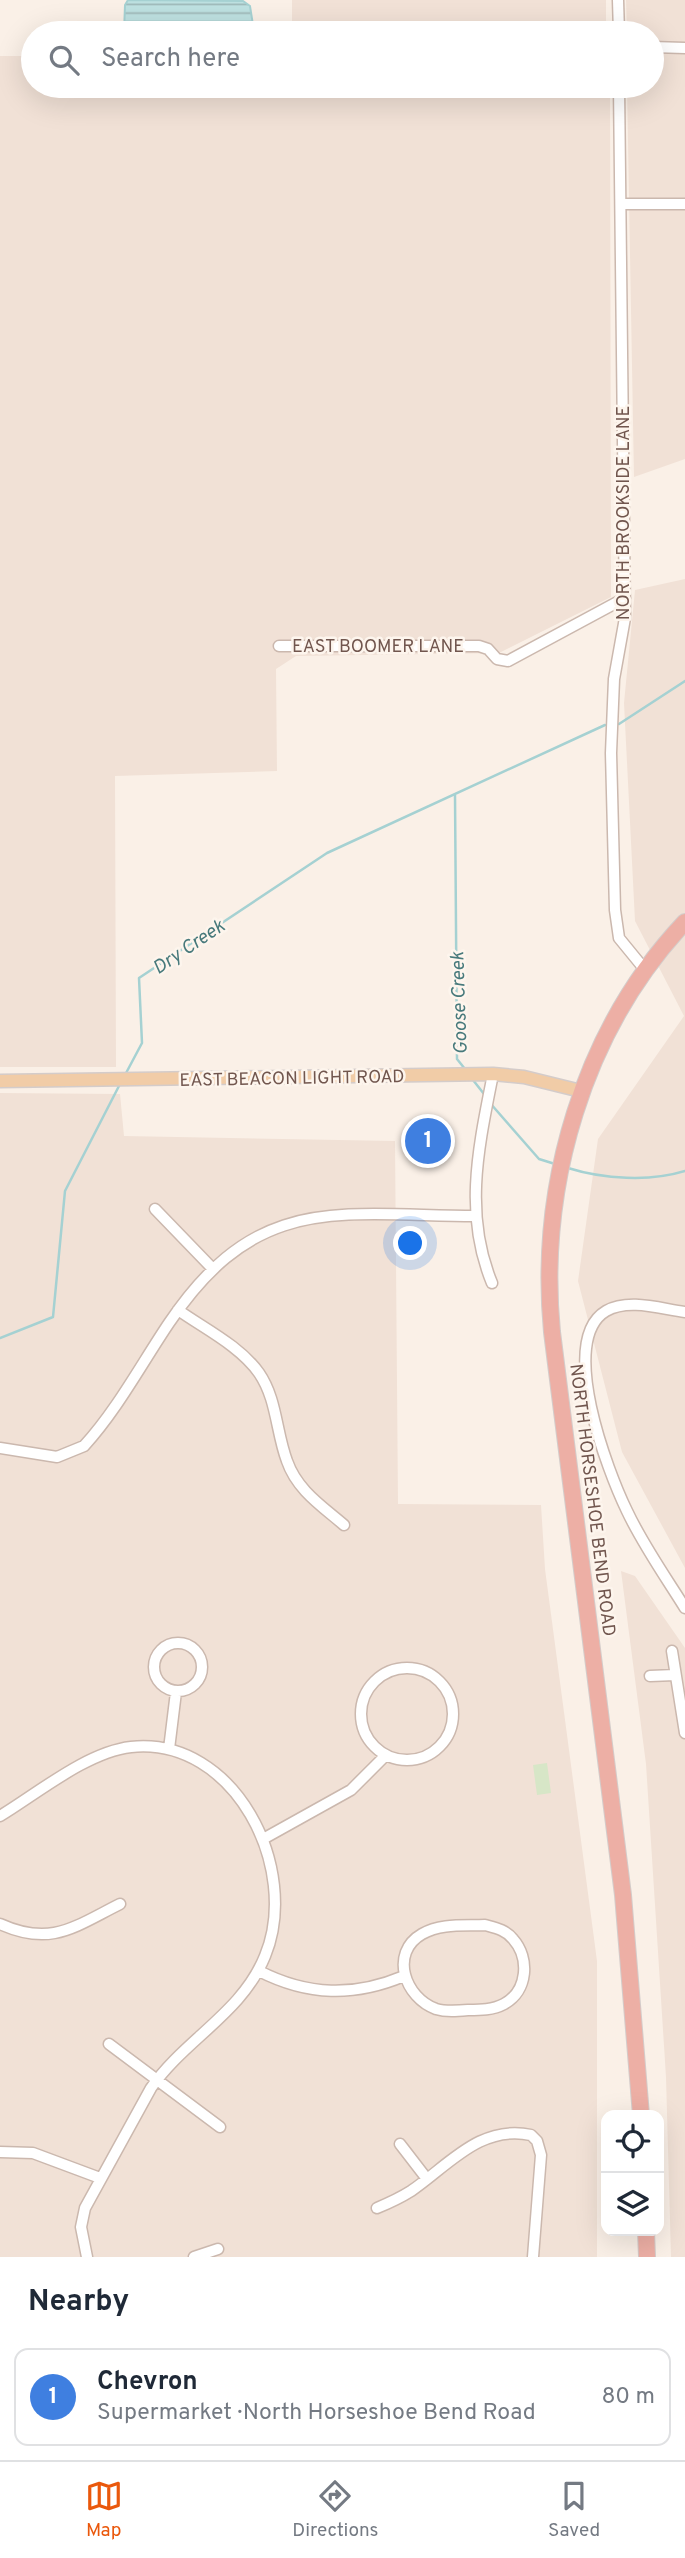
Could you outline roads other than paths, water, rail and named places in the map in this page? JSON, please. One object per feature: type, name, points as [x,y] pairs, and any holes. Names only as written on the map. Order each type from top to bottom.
[{"type":"highway","name":"NORTH HORSESHOE BEND ROAD","points":[[641,2110],[623,1895],[550,1314],[552,1215],[561,1162],[581,1091],[612,1027],[646,971],[685,922]]},
{"type":"highway","points":[[646,2236],[647,2257]]},
{"type":"main road","name":"EAST BEACON LIGHT ROAD","points":[[0,1081],[493,1074],[524,1077],[581,1091]]},
{"type":"street","points":[[618,0],[619,21]]},
{"type":"street","points":[[664,47],[685,48]]},
{"type":"street","name":"NORTH BROOKSIDE LANE","points":[[619,98],[625,618],[614,679],[611,753],[615,910],[619,938],[646,971]]},
{"type":"street","points":[[621,204],[685,204]]},
{"type":"street","name":"EAST BOOMER LANE","points":[[279,646],[479,646],[488,649],[497,659],[508,661],[625,598]]},
{"type":"street","points":[[492,1283],[484,1264],[475,1216],[477,1157],[493,1074]]},
{"type":"street","points":[[155,1209],[212,1268]]},
{"type":"street","points":[[0,1448],[57,1457],[84,1446],[178,1310],[212,1268],[263,1233],[314,1217],[475,1216]]},
{"type":"street","name":"NORTH HORSESHOE BEND ROAD","points":[[685,1312],[637,1305],[620,1306],[605,1312],[595,1322],[586,1344],[588,1380],[600,1442],[628,1513],[685,1608]]},
{"type":"street","points":[[178,1310],[253,1365],[267,1388],[293,1475],[310,1497],[344,1525]]},
{"type":"street","points":[[179,1642],[192,1646],[201,1656],[203,1671],[199,1681],[185,1691],[176,1692],[158,1682],[154,1663],[158,1654],[168,1644],[179,1642]]},
{"type":"street","points":[[672,1650],[685,1733]]},
{"type":"street","points":[[420,1669],[433,1675],[451,1697],[454,1710],[447,1737],[427,1756],[400,1760],[386,1755],[367,1737],[362,1724],[361,1710],[371,1685],[393,1670],[420,1669]]},
{"type":"street","points":[[650,1676],[676,1675]]},
{"type":"street","points":[[169,1749],[176,1692]]},
{"type":"street","points":[[0,1816],[107,1753],[133,1747],[169,1749],[201,1763],[219,1777],[247,1811],[263,1839],[273,1872],[275,1922],[259,1971],[237,2003],[156,2080],[100,2178],[82,2217],[82,2237],[87,2257]]},
{"type":"street","points":[[263,1839],[351,1790],[386,1755]]},
{"type":"street","points":[[0,1924],[24,1934],[50,1936],[120,1904]]},
{"type":"street","points":[[485,1925],[503,1930],[513,1937],[524,1958],[523,1979],[518,1990],[504,2004],[488,2010],[450,2011],[426,2005],[408,1987],[404,1976],[408,1949],[419,1935],[446,1926],[485,1925]]},
{"type":"street","points":[[259,1971],[294,1986],[332,1992],[371,1988],[404,1976]]},
{"type":"street","points":[[109,2044],[220,2127]]},
{"type":"street","points":[[377,2208],[404,2196],[453,2155],[486,2139],[521,2133],[531,2135],[537,2141],[541,2155],[533,2257]]},
{"type":"street","points":[[400,2144],[427,2179]]},
{"type":"street","points":[[0,2152],[33,2153],[100,2178]]},
{"type":"street","points":[[194,2257],[218,2249]]},
{"type":"water","points":[[128,0],[243,1],[250,6],[252,21],[124,21],[125,5]]},
{"type":"waterway","name":"Dry Creek","points":[[619,724],[685,681]]},
{"type":"waterway","name":"Dry Creek","points":[[125,1075],[142,1043],[139,978],[327,853],[605,725]]},
{"type":"waterway","name":"Goose Creek","points":[[455,795],[457,1059],[465,1069]]},
{"type":"waterway","name":"Goose Creek","points":[[473,1080],[484,1094]]},
{"type":"waterway","name":"Dry Creek","points":[[0,1338],[53,1317],[65,1191],[120,1084]]},
{"type":"waterway","name":"Goose Creek","points":[[490,1103],[539,1159],[555,1164]]},
{"type":"waterway","name":"Goose Creek","points":[[568,1168],[596,1175],[626,1178],[657,1177],[685,1171]]},
{"type":"place","name":"Chevron","points":[[428,1141]]}]
